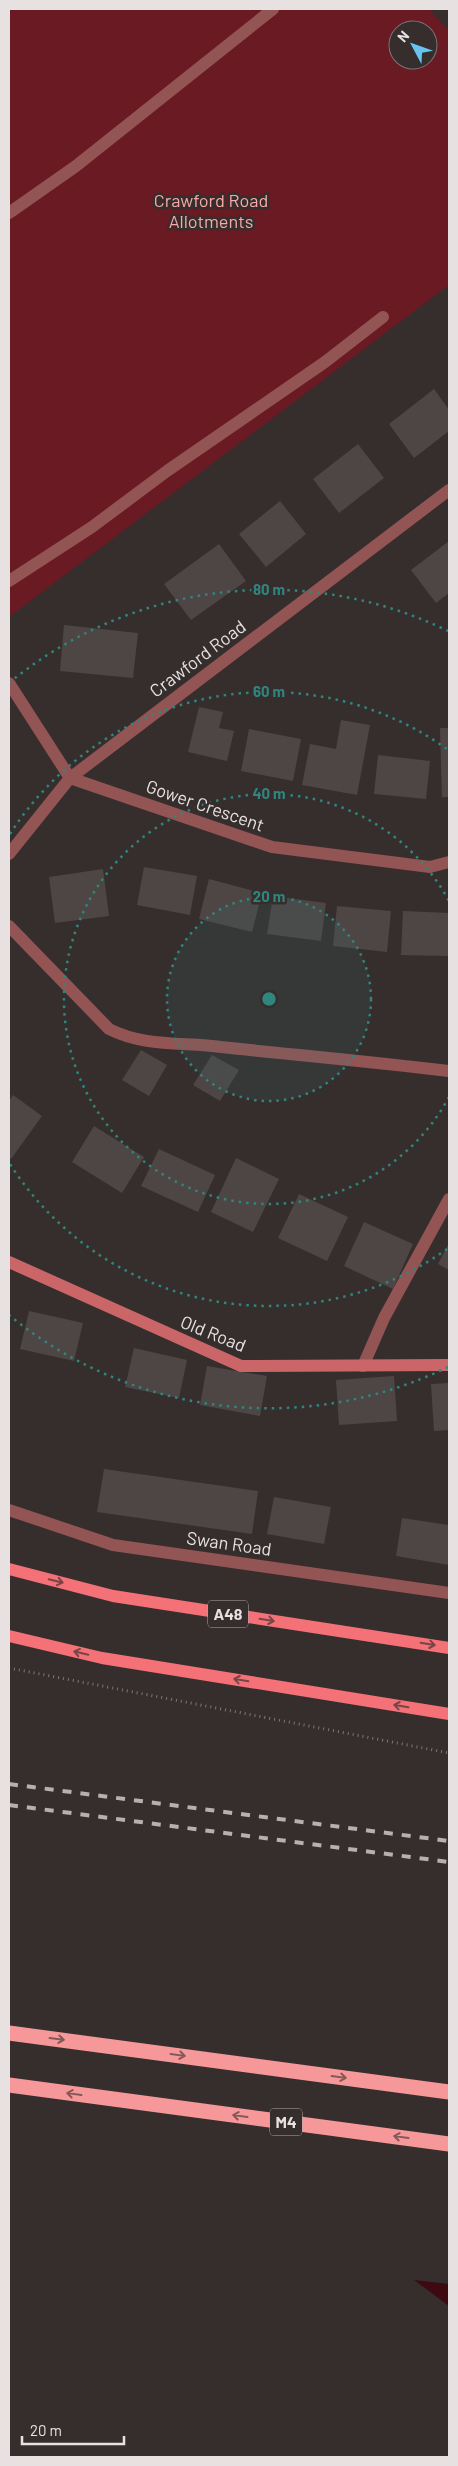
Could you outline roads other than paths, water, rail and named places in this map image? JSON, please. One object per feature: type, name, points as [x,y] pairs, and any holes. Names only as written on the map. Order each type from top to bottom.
[{"type":"highway","points":[[9,2033],[449,2092]]},
{"type":"highway","name":"M4","points":[[9,2085],[449,2144]]},
{"type":"main road","name":"A48","points":[[9,1569],[113,1596],[449,1648]]},
{"type":"main road","points":[[9,1636],[102,1658],[449,1714]]},
{"type":"street","points":[[9,214],[76,166],[273,9]]},
{"type":"street","points":[[9,581],[92,527],[167,471],[324,362],[382,317]]},
{"type":"street","name":"Crawford Road","points":[[9,854],[70,778],[449,490]]},
{"type":"street","points":[[9,683],[70,778]]},
{"type":"street","name":"Gower Crescent","points":[[70,778],[272,848],[430,867],[449,862]]},
{"type":"street","points":[[9,926],[109,1029],[119,1034],[160,1044],[220,1046],[449,1071]]},
{"type":"street","points":[[363,1366],[384,1318],[449,1199]]},
{"type":"street","name":"Old Road","points":[[9,1262],[241,1366],[449,1365]]},
{"type":"street","name":"Swan Road","points":[[9,1510],[113,1545],[449,1592]]},
{"type":"railway","points":[[9,1784],[449,1841]]},
{"type":"railway","points":[[9,1805],[449,1862]]},
{"type":"park label","name":"Crawford Road Allotments","points":[[211,211]]}]
